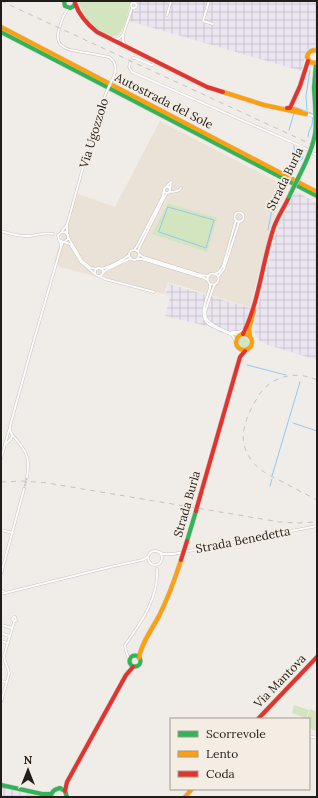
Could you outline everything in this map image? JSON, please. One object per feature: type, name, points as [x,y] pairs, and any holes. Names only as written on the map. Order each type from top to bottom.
[{"type":"main road","points":[[66,5],[74,6],[75,2]]},
{"type":"main road","points":[[75,2],[78,11],[96,32],[207,87],[258,103],[272,106],[291,107]]},
{"type":"main road","points":[[66,5],[78,11]]},
{"type":"main road","name":"Autostrada del Sole","points":[[1,28],[317,192]]},
{"type":"main road","name":"Autostrada del Sole","points":[[1,32],[317,196]]},
{"type":"main road","points":[[291,107],[300,86],[308,61],[307,57],[309,52],[313,50],[317,51]]},
{"type":"main road","name":"Strada Burla","points":[[65,791],[67,782],[129,672],[132,660],[140,651],[167,601],[175,582],[240,357],[239,349],[235,345],[235,340],[247,326],[255,302],[273,229],[289,197],[314,139],[316,123],[314,88],[316,62],[312,63],[308,61]]},
{"type":"main road","points":[[258,103],[291,107],[310,115]]},
{"type":"main road","name":"Strada Burla","points":[[240,357],[251,346],[252,342],[250,337],[250,329],[255,302]]},
{"type":"main road","points":[[241,334],[248,335],[250,337]]},
{"type":"main road","points":[[239,349],[245,351]]},
{"type":"main road","name":"Strada Burla","points":[[132,660],[137,666],[139,664],[140,651]]},
{"type":"main road","name":"Via Mantova","points":[[259,718],[317,657]]},
{"type":"main road","points":[[132,660],[139,658]]},
{"type":"main road","name":"Strada Burla","points":[[50,796],[54,790],[60,788],[67,782]]},
{"type":"main road","points":[[1,786],[50,796]]},
{"type":"main road","points":[[60,788],[65,791],[67,797]]},
{"type":"street","points":[[167,15],[171,1]]},
{"type":"street","points":[[209,1],[203,20],[213,24]]},
{"type":"street","points":[[118,43],[123,35],[132,8],[131,4],[133,2],[136,3],[137,6],[132,8]]},
{"type":"street","name":"Via Ugozzolo","points":[[58,235],[67,225],[97,117],[116,70],[115,64],[109,57],[66,49],[59,43],[57,36],[67,10],[66,5]]},
{"type":"street","points":[[103,36],[114,39],[121,38]]},
{"type":"street","points":[[121,38],[124,43],[133,50]]},
{"type":"street","points":[[133,58],[151,65],[153,65],[154,61]]},
{"type":"street","points":[[130,63],[129,67],[132,72],[271,132],[303,147],[314,154],[317,154]]},
{"type":"street","points":[[310,115],[317,117]]},
{"type":"street","points":[[164,189],[165,187],[169,190],[179,191],[181,188]]},
{"type":"street","points":[[164,189],[165,192],[169,190]]},
{"type":"street","points":[[62,232],[68,235],[83,262],[92,269],[105,268],[125,258],[137,246],[163,195],[164,189]]},
{"type":"street","points":[[136,259],[138,257],[139,248],[169,190]]},
{"type":"street","points":[[237,221],[243,220],[244,217],[242,214],[238,213],[235,216],[237,221],[224,269],[218,277],[218,282],[213,288],[205,316],[206,320],[211,324],[235,334],[241,334]]},
{"type":"street","points":[[134,250],[143,257],[201,275],[209,276],[219,272],[222,268],[237,221]]},
{"type":"street","name":"Via Ugozzolo","points":[[67,225],[68,235]]},
{"type":"street","points":[[1,231],[22,236],[48,233],[58,235],[61,247]]},
{"type":"street","points":[[8,440],[10,427],[28,360],[61,247],[67,240],[68,235]]},
{"type":"street","points":[[60,241],[68,243],[81,263],[96,276],[154,292]]},
{"type":"street","points":[[99,276],[101,276],[106,270],[131,258],[133,260],[149,261],[208,280]]},
{"type":"street","points":[[95,274],[97,269]]},
{"type":"street","points":[[101,269],[105,279]]},
{"type":"street","points":[[215,274],[218,277]]},
{"type":"street","points":[[209,276],[208,280],[210,288],[203,312],[204,320],[210,326],[232,335],[235,340]]},
{"type":"street","points":[[210,284],[215,285]]},
{"type":"street","points":[[227,331],[235,332],[243,330],[247,326]]},
{"type":"street","points":[[10,427],[12,436],[18,442],[29,462],[27,477]]},
{"type":"street","points":[[1,459],[8,438],[12,436]]},
{"type":"street","points":[[8,440],[18,442]]},
{"type":"street","points":[[1,574],[24,489]]},
{"type":"street","name":"Strada Benedetta","points":[[1,594],[142,560],[153,551],[168,554],[317,526]]},
{"type":"street","points":[[1,530],[12,533]]},
{"type":"street","points":[[160,552],[162,559]]},
{"type":"street","name":"Strada Benedetta","points":[[128,654],[126,651],[126,645],[140,624],[152,598],[159,563],[168,554]]},
{"type":"street","points":[[148,555],[150,562]]},
{"type":"street","name":"Strada Benedetta","points":[[142,560],[154,564]]},
{"type":"street","points":[[157,569],[154,564],[159,563]]},
{"type":"street","points":[[1,590],[7,593]]},
{"type":"street","points":[[1,702],[8,670],[4,661],[4,656],[14,622]]},
{"type":"street","points":[[1,625],[12,628]]},
{"type":"street","points":[[1,633],[9,636]]},
{"type":"street","points":[[1,641],[7,643]]},
{"type":"street","points":[[128,654],[132,660]]},
{"type":"street","points":[[128,654],[132,660]]},
{"type":"street","points":[[1,681],[6,682]]},
{"type":"shaded area","points":[[135,1],[317,1],[317,49],[310,48],[306,51],[302,71],[129,21]]},
{"type":"shaded area","points":[[160,121],[287,187],[272,222],[250,307],[168,282],[164,294],[60,267],[55,259],[75,193],[115,207]]},
{"type":"shaded area","points":[[295,191],[317,203],[317,360],[268,345],[260,341],[254,330],[255,320],[275,236]]},
{"type":"shaded area","points":[[169,284],[250,308],[245,327],[241,332],[227,335],[207,326],[165,316],[170,297],[165,295]]},
{"type":"shaded area","points":[[1,787],[43,797],[1,797]]},
{"type":"green space","points":[[78,1],[131,1],[121,32],[117,36],[110,36],[97,30],[85,17]]},
{"type":"green space","points":[[168,203],[217,218],[207,252],[152,234]]},
{"type":"green space","points":[[243,337],[247,339],[249,343],[247,347],[243,349],[239,347],[237,343],[239,339]]},
{"type":"green space","points":[[294,705],[309,710],[306,718],[292,713]]},
{"type":"green space","points":[[310,709],[317,712],[317,731],[310,728],[310,718],[307,718]]},
{"type":"waterway","points":[[307,110],[306,96],[310,70]]},
{"type":"waterway","points":[[295,107],[313,114],[312,125],[308,137]]},
{"type":"waterway","points":[[289,130],[294,113]]},
{"type":"waterway","points":[[288,172],[296,154],[294,146]]},
{"type":"waterway","points":[[294,161],[300,161],[303,158],[301,153],[303,148]]},
{"type":"waterway","points":[[268,230],[274,199],[282,183]]},
{"type":"waterway","points":[[168,207],[214,220],[206,248],[159,232],[168,207]]},
{"type":"waterway","points":[[247,365],[286,375]]},
{"type":"waterway","points":[[272,476],[300,382]]},
{"type":"waterway","points":[[293,423],[317,431]]},
{"type":"waterway","points":[[270,486],[272,479]]},
{"type":"tunnel","points":[[24,489],[27,477]]},
{"type":"railway","points":[[1,1],[317,147]]},
{"type":"railway","points":[[317,380],[310,377],[295,375],[273,381],[261,393],[252,407],[246,420],[243,434],[245,448],[255,465],[271,476],[317,500]]},
{"type":"railway","points":[[1,482],[24,481],[47,483],[280,522],[317,522]]},
{"type":"traffic: fast","points":[[64,1],[65,6],[70,8],[74,6],[75,3]]},
{"type":"traffic: fast","points":[[1,32],[317,196]]},
{"type":"traffic: fast","points":[[315,103],[314,88],[316,63]]},
{"type":"traffic: fast","points":[[289,197],[313,142],[316,126],[315,103]]},
{"type":"traffic: fast","points":[[187,541],[196,511]]},
{"type":"traffic: fast","points":[[135,655],[139,657],[141,661],[139,665],[135,667],[131,665],[129,661],[131,657],[135,655]]},
{"type":"traffic: fast","points":[[1,785],[42,794],[51,794]]},
{"type":"traffic: fast","points":[[51,797],[52,793],[56,789],[60,788],[65,791],[67,797]]},
{"type":"traffic: slow","points":[[1,27],[317,192]]},
{"type":"traffic: slow","points":[[317,51],[310,51],[307,57],[310,62],[317,62]]},
{"type":"traffic: slow","points":[[223,92],[264,105],[306,114]]},
{"type":"traffic: slow","points":[[290,108],[301,112]]},
{"type":"traffic: slow","points":[[250,337],[249,329],[254,310]]},
{"type":"traffic: slow","points":[[241,334],[247,334],[252,339],[252,342],[250,348],[247,350],[241,350],[236,345],[236,339],[241,334]]},
{"type":"traffic: slow","points":[[139,658],[144,642],[159,616],[181,560]]},
{"type":"traffic: slow","points":[[185,797],[191,790]]},
{"type":"traffic: jam","points":[[75,3],[84,19],[97,32],[207,87],[223,92]]},
{"type":"traffic: jam","points":[[287,108],[290,108],[300,86],[308,61]]},
{"type":"traffic: jam","points":[[243,334],[257,296],[274,226],[289,197]]},
{"type":"traffic: jam","points":[[197,507],[240,357],[245,351]]},
{"type":"traffic: jam","points":[[196,511],[197,507]]},
{"type":"traffic: jam","points":[[181,560],[187,541]]},
{"type":"traffic: jam","points":[[259,718],[317,657]]},
{"type":"traffic: jam","points":[[65,791],[67,782],[126,675],[133,667]]}]
